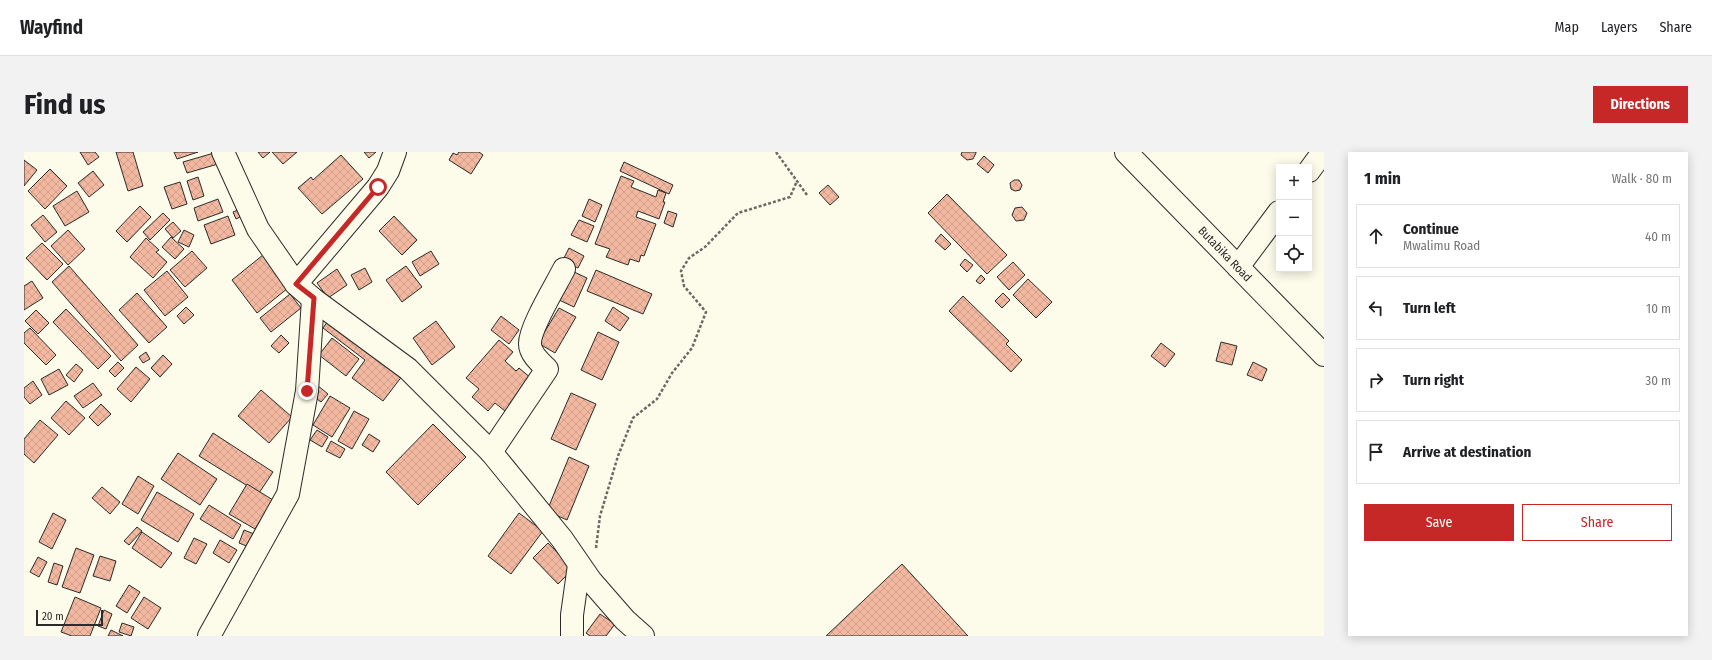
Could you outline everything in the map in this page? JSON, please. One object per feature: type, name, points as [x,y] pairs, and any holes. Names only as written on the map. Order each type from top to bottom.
[{"type":"street","points":[[223,152],[258,229],[296,284],[408,369],[491,452],[562,539],[585,573],[625,620],[643,636]]},
{"type":"street","points":[[296,284],[378,187],[388,171],[395,152]]},
{"type":"street","name":"Butabika Road","points":[[1126,152],[1324,355]]},
{"type":"street","points":[[1312,167],[1323,152]]},
{"type":"street","points":[[1238,267],[1276,216]]},
{"type":"street","points":[[491,452],[547,370],[533,353],[530,344],[533,331],[564,270]]},
{"type":"street","points":[[209,636],[288,494],[307,391],[314,298]]},
{"type":"street","points":[[572,636],[572,615],[585,573]]},
{"type":"path","points":[[776,152],[807,195]]},
{"type":"path","points":[[585,573],[618,456],[633,418],[657,399],[672,373],[692,348],[706,312],[684,286],[681,271],[689,258],[705,247],[738,213],[790,197],[797,181]]},
{"type":"building","points":[[80,152],[95,152],[99,157],[88,165]]},
{"type":"building","points":[[116,152],[133,152],[143,186],[128,191]]},
{"type":"building","points":[[174,152],[198,152],[177,159]]},
{"type":"building","points":[[258,152],[270,152],[263,158]]},
{"type":"building","points":[[272,152],[297,152],[283,164]]},
{"type":"building","points":[[364,152],[376,152],[369,158]]},
{"type":"building","points":[[459,152],[479,152],[483,155],[471,174],[449,160],[453,153],[457,155]]},
{"type":"building","points":[[962,152],[976,153],[973,159],[967,160],[961,155]]},
{"type":"building","points":[[214,153],[218,164],[187,173],[183,162]]},
{"type":"building","points":[[341,155],[363,179],[322,214],[298,188],[311,177],[313,180]]},
{"type":"building","points":[[984,156],[994,165],[988,173],[977,164]]},
{"type":"building","points":[[24,160],[37,170],[24,186]]},
{"type":"building","points":[[624,162],[673,185],[669,194],[620,171]]},
{"type":"building","points":[[50,169],[67,186],[45,209],[28,191]]},
{"type":"building","points":[[93,171],[104,185],[89,197],[78,183]]},
{"type":"building","points":[[621,176],[634,181],[631,187],[656,197],[658,190],[666,193],[663,202],[665,202],[659,219],[638,211],[636,217],[656,224],[644,256],[641,255],[639,262],[630,259],[628,265],[606,257],[610,249],[595,244]]},
{"type":"building","points":[[198,177],[204,196],[193,200],[187,181]]},
{"type":"building","points":[[1014,180],[1019,180],[1022,185],[1020,190],[1015,191],[1011,189],[1010,183]]},
{"type":"building","points":[[180,182],[187,204],[172,209],[164,187]]},
{"type":"building","points":[[828,185],[839,197],[830,205],[819,193]]},
{"type":"building","points":[[77,191],[89,212],[65,226],[53,206]]},
{"type":"building","points":[[947,194],[1007,255],[987,274],[928,213]]},
{"type":"building","points":[[218,199],[223,212],[198,221],[194,208]]},
{"type":"building","points":[[589,199],[602,205],[595,222],[582,216]]},
{"type":"building","points":[[140,206],[151,217],[127,242],[116,231]]},
{"type":"building","points":[[1022,207],[1027,213],[1024,220],[1016,221],[1012,215],[1015,208]]},
{"type":"building","points":[[242,208],[246,214],[236,219],[233,212]]},
{"type":"building","points":[[668,211],[677,214],[673,227],[664,223]]},
{"type":"building","points":[[163,213],[170,220],[150,240],[143,232]]},
{"type":"building","points":[[43,215],[57,232],[45,242],[31,225]]},
{"type":"building","points":[[228,216],[235,235],[211,244],[204,225]]},
{"type":"building","points":[[394,216],[417,240],[402,255],[379,231]]},
{"type":"building","points":[[579,220],[594,226],[587,242],[571,235]]},
{"type":"building","points":[[173,222],[181,231],[173,238],[165,229]]},
{"type":"building","points":[[68,230],[85,249],[68,265],[51,246]]},
{"type":"building","points":[[184,230],[194,235],[189,247],[178,242]]},
{"type":"building","points":[[941,234],[951,244],[945,250],[935,241]]},
{"type":"building","points":[[171,237],[184,249],[175,259],[162,247]]},
{"type":"building","points":[[146,238],[159,250],[156,252],[167,262],[153,278],[130,257]]},
{"type":"building","points":[[42,243],[63,264],[47,280],[26,258]]},
{"type":"building","points":[[569,248],[584,256],[578,268],[563,260]]},
{"type":"building","points":[[192,251],[207,268],[185,287],[170,270]]},
{"type":"building","points":[[431,251],[439,264],[420,276],[412,262]]},
{"type":"building","points":[[263,255],[288,288],[257,313],[232,280]]},
{"type":"building","points":[[965,259],[973,265],[967,272],[960,265]]},
{"type":"building","points":[[1013,262],[1025,275],[1009,290],[997,277]]},
{"type":"building","points":[[69,266],[138,345],[121,361],[52,282]]},
{"type":"building","points":[[406,266],[422,287],[402,302],[386,280]]},
{"type":"building","points":[[365,268],[372,282],[359,290],[351,275]]},
{"type":"building","points":[[337,269],[347,285],[328,298],[317,283]]},
{"type":"building","points":[[596,270],[652,294],[643,314],[587,291]]},
{"type":"building","points":[[167,271],[188,297],[165,316],[144,290]]},
{"type":"building","points":[[572,271],[587,278],[574,307],[559,300]]},
{"type":"building","points":[[981,275],[985,279],[980,284],[976,281]]},
{"type":"building","points":[[1028,279],[1052,302],[1036,318],[1013,295]]},
{"type":"building","points":[[32,281],[43,298],[24,310],[24,286]]},
{"type":"building","points":[[137,293],[167,327],[149,343],[119,310]]},
{"type":"building","points":[[1003,293],[1010,300],[1002,308],[995,301]]},
{"type":"building","points":[[290,294],[301,308],[271,332],[260,318]]},
{"type":"building","points":[[963,296],[1009,341],[1006,344],[1022,360],[1011,372],[949,311]]},
{"type":"building","points":[[186,307],[194,315],[184,324],[177,316]]},
{"type":"building","points":[[613,307],[629,318],[620,331],[605,321]]},
{"type":"building","points":[[559,308],[576,317],[555,353],[538,343]]},
{"type":"building","points":[[66,309],[111,356],[98,369],[53,322]]},
{"type":"building","points":[[36,310],[49,323],[38,334],[25,321]]},
{"type":"building","points":[[332,315],[406,371],[383,401],[352,378],[365,360],[323,328]]},
{"type":"building","points":[[501,316],[519,330],[509,344],[491,330]]},
{"type":"building","points":[[436,321],[455,347],[432,365],[413,338]]},
{"type":"building","points":[[30,328],[56,355],[46,365],[24,343],[24,333]]},
{"type":"building","points":[[598,332],[619,342],[602,380],[581,370]]},
{"type":"building","points":[[281,335],[289,343],[279,353],[271,346]]},
{"type":"building","points":[[332,338],[359,359],[346,376],[319,355]]},
{"type":"building","points":[[499,340],[513,352],[505,361],[516,371],[519,368],[532,379],[505,411],[495,403],[488,411],[472,397],[479,389],[466,378]]},
{"type":"building","points":[[1221,342],[1237,346],[1232,365],[1216,361]]},
{"type":"building","points":[[1161,343],[1175,354],[1165,367],[1151,356]]},
{"type":"building","points":[[146,352],[150,359],[143,363],[139,357]]},
{"type":"building","points":[[163,355],[172,364],[160,377],[151,368]]},
{"type":"building","points":[[118,362],[124,368],[115,377],[109,371]]},
{"type":"building","points":[[1253,362],[1267,369],[1262,381],[1247,375]]},
{"type":"building","points":[[76,364],[83,370],[74,382],[66,375]]},
{"type":"building","points":[[136,367],[150,379],[131,402],[117,389]]},
{"type":"building","points":[[59,369],[68,385],[49,395],[41,379]]},
{"type":"building","points":[[33,381],[42,395],[30,404],[24,397],[24,388]]},
{"type":"building","points":[[93,383],[102,395],[83,408],[74,396]]},
{"type":"building","points":[[317,385],[328,394],[321,402],[310,394]]},
{"type":"building","points":[[261,390],[292,417],[269,443],[238,416]]},
{"type":"building","points":[[571,393],[596,404],[576,450],[551,439]]},
{"type":"building","points":[[330,396],[350,408],[332,437],[313,425]]},
{"type":"building","points":[[66,401],[85,418],[69,435],[51,418]]},
{"type":"building","points":[[101,404],[111,414],[98,426],[89,417]]},
{"type":"building","points":[[354,411],[369,419],[352,449],[338,441]]},
{"type":"building","points":[[40,420],[58,435],[34,463],[24,454],[24,439]]},
{"type":"building","points":[[433,424],[466,457],[418,505],[386,472]]},
{"type":"building","points":[[317,430],[328,437],[322,447],[310,440]]},
{"type":"building","points":[[213,433],[273,472],[259,493],[199,456]]},
{"type":"building","points":[[369,434],[380,441],[373,452],[362,445]]},
{"type":"building","points":[[331,441],[345,449],[340,458],[326,451]]},
{"type":"building","points":[[178,453],[217,479],[200,505],[161,479]]},
{"type":"building","points":[[569,457],[589,466],[567,520],[547,511]]},
{"type":"building","points":[[138,476],[154,486],[138,514],[122,504]]},
{"type":"building","points":[[247,484],[273,500],[255,529],[229,514]]},
{"type":"building","points":[[102,487],[120,502],[110,514],[92,498]]},
{"type":"building","points":[[157,492],[194,514],[178,542],[141,520]]},
{"type":"building","points":[[209,505],[241,525],[233,539],[200,519]]},
{"type":"building","points":[[53,513],[66,520],[52,549],[39,542]]},
{"type":"building","points":[[519,513],[543,531],[511,574],[488,556]]},
{"type":"building","points":[[137,527],[142,531],[129,545],[124,541]]},
{"type":"building","points":[[244,530],[254,534],[249,547],[239,543]]},
{"type":"building","points":[[142,532],[172,553],[161,568],[132,548]]},
{"type":"building","points":[[194,538],[207,544],[196,564],[184,558]]},
{"type":"building","points":[[220,540],[237,550],[229,563],[213,553]]},
{"type":"building","points":[[548,543],[573,569],[558,584],[533,558]]},
{"type":"building","points":[[76,548],[94,555],[80,593],[62,587]]},
{"type":"building","points":[[100,556],[116,561],[110,581],[93,576]]},
{"type":"building","points":[[38,557],[47,562],[39,577],[30,572]]},
{"type":"building","points":[[54,563],[63,566],[57,585],[48,582]]},
{"type":"building","points":[[902,564],[968,636],[826,636]]},
{"type":"building","points":[[129,585],[140,592],[127,613],[116,606]]},
{"type":"building","points":[[75,597],[101,608],[90,636],[72,636],[61,632]]},
{"type":"building","points":[[144,597],[161,608],[148,629],[131,618]]},
{"type":"building","points":[[104,610],[112,614],[106,629],[98,626]]},
{"type":"building","points":[[600,614],[615,624],[606,636],[590,636],[586,633]]},
{"type":"building","points":[[122,623],[134,627],[131,636],[119,632]]},
{"type":"building","points":[[111,630],[123,636],[108,636]]},
{"type":"route","points":[[307,391],[314,298],[296,284],[378,187]]}]
